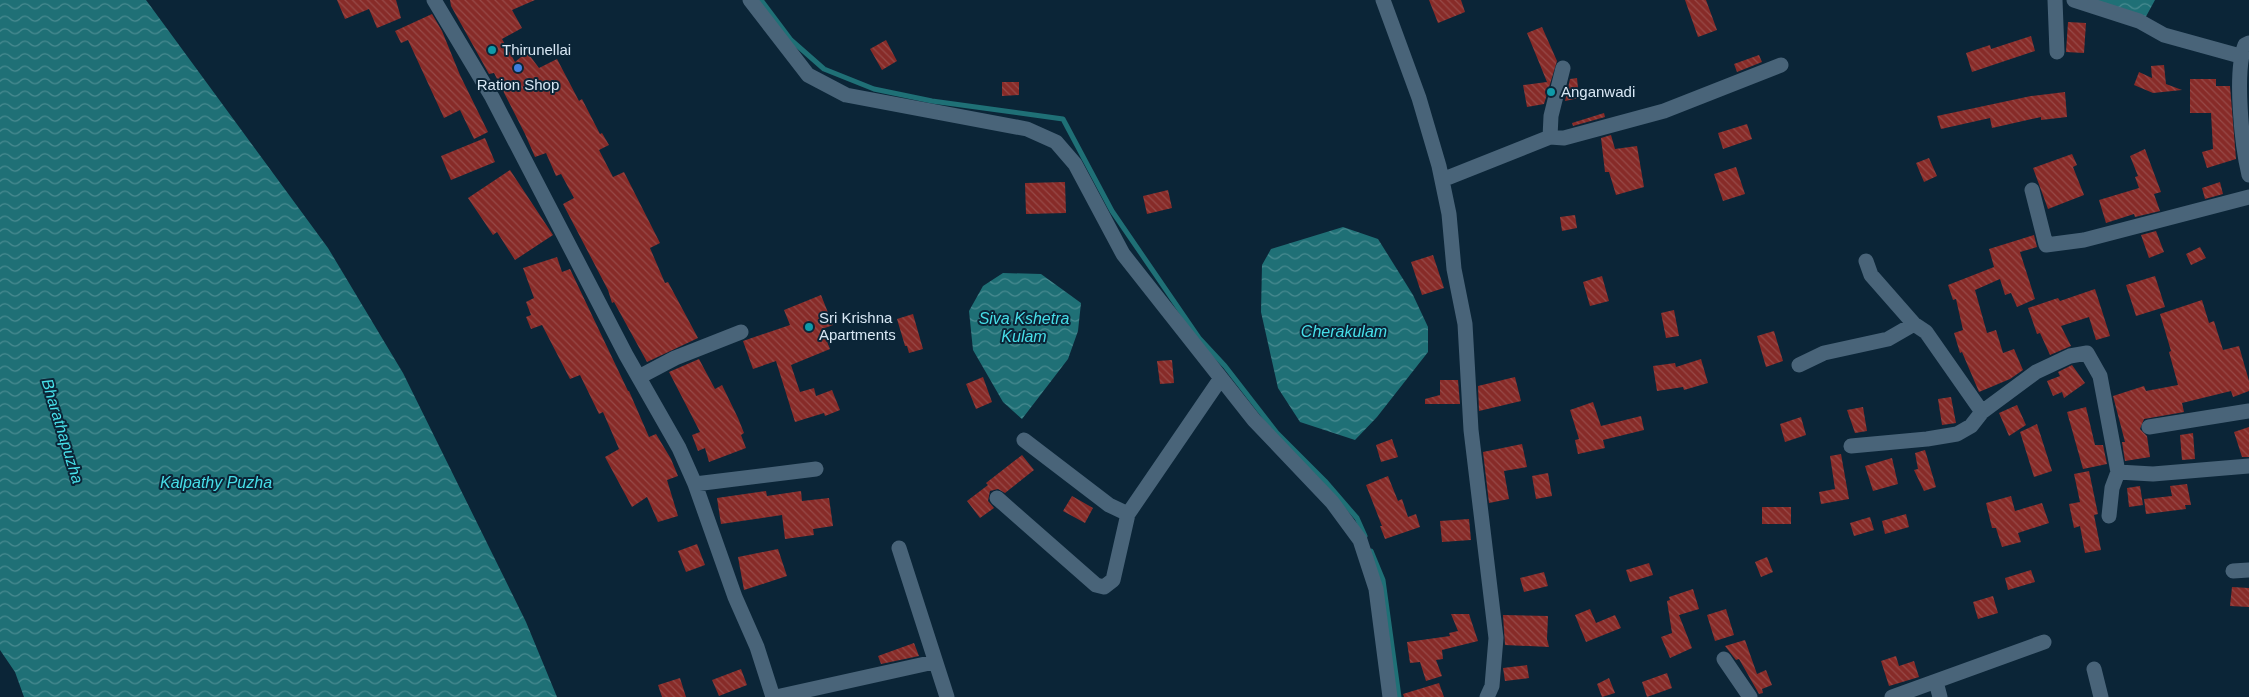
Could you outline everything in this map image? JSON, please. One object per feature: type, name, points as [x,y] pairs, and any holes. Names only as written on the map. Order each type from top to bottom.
[{"type":"street","points":[[434,0],[492,98],[678,448],[695,484],[735,597],[774,697],[934,662]]},
{"type":"street","points":[[750,0],[808,75],[846,95],[1027,129],[1056,142],[1075,164],[1122,254],[1274,442],[1332,502],[1360,540],[1376,590],[1390,697]]},
{"type":"street","points":[[1383,0],[1419,98],[1442,180],[1449,214],[1454,269],[1465,324],[1471,430],[1496,638],[1492,686],[1487,697]]},
{"type":"street","points":[[2055,0],[2057,52]]},
{"type":"street","points":[[2074,0],[2139,20],[2164,36],[2245,49],[2242,136],[2249,175]]},
{"type":"street","points":[[1442,180],[1550,137],[1564,138],[1664,111],[1782,65]]},
{"type":"street","points":[[1550,137],[1551,116],[1563,68]]},
{"type":"street","points":[[2032,190],[2046,245],[2084,240],[2249,197]]},
{"type":"street","points":[[1866,261],[1871,276],[1914,324],[1926,332],[1982,412]]},
{"type":"street","points":[[1799,365],[1824,353],[1888,339],[1914,324]]},
{"type":"street","points":[[639,377],[675,358],[741,332]]},
{"type":"street","points":[[1852,446],[1927,439],[1957,434],[1971,426],[1982,412],[2036,372],[2070,356],[2087,353],[2100,376],[2118,472],[2112,488],[2109,516]]},
{"type":"street","points":[[997,498],[1096,585],[1104,587],[1113,580],[1128,514],[1221,378]]},
{"type":"street","points":[[2149,427],[2249,411]]},
{"type":"street","points":[[1024,440],[1109,505],[1128,514]]},
{"type":"street","points":[[2118,472],[2153,474],[2249,466]]},
{"type":"street","points":[[695,484],[816,469]]},
{"type":"street","points":[[899,548],[934,662],[947,697]]},
{"type":"street","points":[[2233,571],[2249,570]]},
{"type":"street","points":[[1892,697],[2044,642]]},
{"type":"street","points":[[1724,659],[1750,697]]},
{"type":"street","points":[[2094,670],[2101,697]]},
{"type":"street","points":[[1936,682],[1940,697]]},
{"type":"water","name":"Kalpathy Puzha","points":[[0,0],[146,0],[328,248],[403,373],[526,622],[557,697],[24,697],[15,672],[0,650]]},
{"type":"water","points":[[2072,0],[2155,0],[2143,22]]},
{"type":"water","name":"Cherakulam","points":[[1343,227],[1378,239],[1413,295],[1428,327],[1428,352],[1377,417],[1355,440],[1300,422],[1278,388],[1261,312],[1262,265],[1271,249]]},
{"type":"water","name":"Siva Kshetra Kulam","points":[[1003,273],[1041,274],[1081,303],[1078,331],[1068,359],[1022,419],[1003,402],[973,350],[969,311],[983,286]]},
{"type":"building","points":[[337,0],[396,0],[401,18],[377,28],[369,9],[345,19]]},
{"type":"building","points":[[450,0],[535,0],[512,10],[522,28],[502,39],[515,62],[527,52],[539,68],[557,59],[579,101],[582,99],[600,134],[602,133],[609,145],[599,150],[613,177],[624,172],[660,243],[650,248],[665,283],[668,282],[698,338],[647,362],[614,302],[612,303],[608,290],[563,204],[574,198],[561,174],[556,176],[546,153],[535,157],[494,73],[489,74],[451,6]]},
{"type":"building","points":[[1429,0],[1461,0],[1465,12],[1438,23]]},
{"type":"building","points":[[1685,0],[1706,0],[1717,30],[1698,37]]},
{"type":"building","points":[[432,14],[442,31],[460,75],[488,132],[474,139],[460,110],[444,118],[408,40],[401,43],[395,31]]},
{"type":"building","points":[[2068,22],[2086,23],[2084,53],[2066,52]]},
{"type":"building","points":[[1542,27],[1557,61],[1544,104],[1527,107],[1523,85],[1547,82],[1527,33]]},
{"type":"building","points":[[2031,36],[2035,51],[1972,72],[1966,53],[1990,45],[1991,49]]},
{"type":"building","points":[[886,40],[897,61],[882,70],[870,49]]},
{"type":"building","points":[[1759,55],[1762,62],[1737,72],[1734,64]]},
{"type":"building","points":[[2164,65],[2166,84],[2182,90],[2153,93],[2134,85],[2139,72],[2152,78],[2151,66]]},
{"type":"building","points":[[1577,78],[1579,98],[1565,101],[1570,79]]},
{"type":"building","points":[[2190,79],[2216,79],[2216,86],[2230,86],[2236,159],[2207,168],[2202,152],[2213,149],[2211,113],[2190,113]]},
{"type":"building","points":[[1002,82],[1019,82],[1019,95],[1002,96]]},
{"type":"building","points":[[2065,92],[2067,117],[2041,120],[2041,117],[1992,128],[1990,118],[1941,129],[1937,116],[2031,96]]},
{"type":"building","points":[[1604,113],[1605,117],[1573,126],[1572,123]]},
{"type":"building","points":[[1747,124],[1752,139],[1723,149],[1718,133]]},
{"type":"building","points":[[1611,135],[1615,149],[1637,146],[1644,187],[1616,195],[1609,172],[1605,172],[1601,138]]},
{"type":"building","points":[[485,138],[495,162],[451,180],[441,156]]},
{"type":"building","points":[[2145,149],[2161,192],[2154,194],[2160,211],[2135,217],[2134,214],[2106,223],[2099,200],[2139,188],[2135,177],[2138,176],[2130,156]]},
{"type":"building","points":[[2072,154],[2077,165],[2073,167],[2084,195],[2048,209],[2033,168]]},
{"type":"building","points":[[1929,158],[1937,176],[1924,182],[1916,163]]},
{"type":"building","points":[[1736,167],[1745,194],[1723,201],[1714,174]]},
{"type":"building","points":[[510,170],[553,235],[515,260],[497,232],[493,235],[468,198]]},
{"type":"building","points":[[1065,182],[1066,213],[1026,214],[1025,183]]},
{"type":"building","points":[[2220,182],[2223,194],[2205,199],[2202,188]]},
{"type":"building","points":[[1168,190],[1172,208],[1147,214],[1143,196]]},
{"type":"building","points":[[1575,215],[1577,228],[1562,231],[1560,217]]},
{"type":"building","points":[[2156,231],[2164,252],[2149,258],[2141,235]]},
{"type":"building","points":[[2034,235],[2037,247],[2020,252],[2035,299],[2017,307],[2011,293],[2005,295],[2000,279],[1975,290],[1987,333],[1996,330],[2003,353],[2014,349],[2023,370],[2010,379],[1979,392],[1962,352],[1960,353],[1954,333],[1963,330],[1956,299],[1953,300],[1948,285],[1994,267],[1989,249]]},
{"type":"building","points":[[2200,247],[2206,258],[2191,265],[2186,254]]},
{"type":"building","points":[[1433,255],[1444,288],[1422,295],[1411,262]]},
{"type":"building","points":[[557,257],[562,272],[570,269],[649,437],[656,434],[671,459],[678,476],[667,480],[678,516],[658,522],[647,497],[632,507],[605,457],[619,449],[603,412],[599,414],[580,375],[570,379],[542,325],[531,329],[526,317],[531,315],[526,302],[534,298],[523,268]]},
{"type":"building","points":[[1602,276],[1609,301],[1590,306],[1583,282]]},
{"type":"building","points":[[2155,276],[2165,307],[2136,316],[2126,285]]},
{"type":"building","points":[[2095,289],[2110,336],[2096,340],[2089,317],[2061,326],[2071,346],[2050,355],[2040,333],[2037,334],[2028,308],[2058,298],[2060,301]]},
{"type":"building","points":[[821,295],[833,325],[822,329],[830,349],[791,365],[800,392],[814,388],[816,396],[832,390],[840,410],[825,416],[824,413],[795,422],[776,361],[753,369],[743,341],[790,325],[784,310]]},
{"type":"building","points":[[2202,300],[2209,323],[2214,321],[2223,350],[2239,346],[2249,381],[2249,391],[2233,397],[2231,391],[2182,403],[2184,412],[2144,419],[2140,429],[2147,436],[2150,457],[2125,461],[2122,442],[2125,442],[2113,396],[2144,386],[2146,391],[2178,385],[2169,352],[2171,351],[2160,314]]},
{"type":"building","points":[[1674,310],[1679,336],[1666,338],[1661,313]]},
{"type":"building","points":[[913,314],[923,349],[909,353],[897,319]]},
{"type":"building","points":[[1774,331],[1783,361],[1766,367],[1757,336]]},
{"type":"building","points":[[699,359],[715,389],[722,385],[744,433],[741,435],[746,448],[709,462],[705,448],[698,451],[692,435],[700,432],[669,372]]},
{"type":"building","points":[[1701,359],[1708,383],[1684,390],[1683,387],[1657,391],[1653,366],[1675,363],[1676,367]]},
{"type":"building","points":[[1172,360],[1174,383],[1160,384],[1157,361]]},
{"type":"building","points":[[2072,365],[2085,383],[2064,398],[2062,392],[2053,396],[2047,381],[2060,376],[2058,372]]},
{"type":"building","points":[[983,377],[992,402],[976,409],[966,384]]},
{"type":"building","points":[[1515,377],[1521,401],[1479,411],[1478,386]]},
{"type":"building","points":[[1440,380],[1458,380],[1460,404],[1425,404],[1425,399],[1440,395]]},
{"type":"building","points":[[1951,397],[1956,423],[1942,425],[1938,399]]},
{"type":"building","points":[[1593,402],[1601,426],[1641,416],[1644,430],[1603,440],[1605,448],[1578,454],[1575,440],[1579,439],[1570,410]]},
{"type":"building","points":[[2017,405],[2026,425],[2009,436],[1999,413]]},
{"type":"building","points":[[1863,407],[1867,431],[1855,433],[1847,410]]},
{"type":"building","points":[[2086,407],[2095,445],[2103,445],[2107,464],[2083,469],[2067,412]]},
{"type":"building","points":[[1801,417],[1806,435],[1785,442],[1780,424]]},
{"type":"building","points":[[2037,424],[2052,471],[2034,477],[2020,432]]},
{"type":"building","points":[[2249,427],[2249,457],[2242,457],[2234,432]]},
{"type":"building","points":[[2193,433],[2195,459],[2182,460],[2180,435]]},
{"type":"building","points":[[1392,439],[1398,457],[1381,462],[1376,445]]},
{"type":"building","points":[[1522,444],[1527,467],[1504,471],[1509,499],[1489,503],[1483,452]]},
{"type":"building","points":[[1925,450],[1936,487],[1924,491],[1914,470],[1918,469],[1915,453]]},
{"type":"building","points":[[1841,454],[1849,499],[1821,504],[1819,492],[1835,489],[1830,456]]},
{"type":"building","points":[[1022,455],[1034,470],[1005,493],[998,489],[990,491],[988,501],[994,508],[980,518],[967,501],[988,485],[986,483]]},
{"type":"building","points":[[1892,458],[1898,484],[1873,491],[1865,466]]},
{"type":"building","points":[[2089,471],[2098,514],[2094,515],[2101,550],[2085,553],[2080,526],[2074,528],[2069,504],[2080,502],[2074,474]]},
{"type":"building","points":[[1548,473],[1552,496],[1536,499],[1532,476]]},
{"type":"building","points":[[1388,476],[1398,501],[1402,499],[1408,517],[1416,514],[1420,527],[1385,539],[1366,485]]},
{"type":"building","points":[[2187,484],[2191,505],[2185,505],[2186,509],[2146,514],[2144,499],[2172,496],[2170,486]]},
{"type":"building","points":[[2140,486],[2143,505],[2129,507],[2127,488]]},
{"type":"building","points":[[766,491],[767,496],[801,491],[802,501],[829,498],[833,526],[813,529],[814,535],[785,539],[782,515],[721,524],[717,498]]},
{"type":"building","points":[[1072,496],[1093,508],[1085,523],[1063,511]]},
{"type":"building","points":[[2011,496],[2015,511],[2042,503],[2049,523],[2018,533],[2021,542],[2002,547],[1996,528],[1992,528],[1986,503]]},
{"type":"building","points":[[1762,507],[1791,507],[1791,524],[1762,524]]},
{"type":"building","points":[[1906,514],[1909,527],[1885,534],[1882,521]]},
{"type":"building","points":[[1870,517],[1874,530],[1854,536],[1850,523]]},
{"type":"building","points":[[1469,519],[1471,540],[1442,542],[1440,521]]},
{"type":"building","points":[[697,544],[705,565],[686,572],[678,551]]},
{"type":"building","points":[[778,549],[787,576],[744,590],[738,557]]},
{"type":"building","points":[[1767,557],[1773,572],[1761,577],[1755,562]]},
{"type":"building","points":[[1649,563],[1653,575],[1630,582],[1626,570]]},
{"type":"building","points":[[2031,570],[2035,582],[2008,590],[2005,578]]},
{"type":"building","points":[[1544,572],[1548,586],[1524,592],[1520,578]]},
{"type":"building","points":[[2232,587],[2249,588],[2249,607],[2230,606]]},
{"type":"building","points":[[1693,589],[1699,609],[1679,615],[1692,648],[1670,658],[1661,637],[1672,633],[1667,601],[1670,600],[1669,597]]},
{"type":"building","points":[[1993,596],[1998,613],[1978,619],[1973,602]]},
{"type":"building","points":[[1590,609],[1596,623],[1615,615],[1621,628],[1586,642],[1575,615]]},
{"type":"building","points":[[1726,609],[1734,635],[1715,641],[1707,615]]},
{"type":"building","points":[[1451,614],[1469,614],[1478,641],[1442,650],[1443,659],[1436,660],[1442,676],[1426,681],[1420,662],[1410,663],[1407,642],[1450,636],[1449,633],[1458,631]]},
{"type":"building","points":[[1503,615],[1548,616],[1547,639],[1549,647],[1505,645]]},
{"type":"building","points":[[1745,640],[1757,674],[1766,670],[1772,685],[1762,689],[1763,693],[1759,694],[1739,659],[1736,660],[1725,646]]},
{"type":"building","points":[[914,643],[919,656],[881,664],[878,656]]},
{"type":"building","points":[[1896,656],[1899,666],[1914,661],[1919,677],[1889,686],[1881,661]]},
{"type":"building","points":[[1527,665],[1529,678],[1505,681],[1503,668]]},
{"type":"building","points":[[741,669],[747,685],[719,696],[712,680]]},
{"type":"building","points":[[1667,673],[1672,688],[1647,697],[1642,682]]},
{"type":"building","points":[[680,678],[686,697],[662,697],[658,685]]},
{"type":"building","points":[[1609,678],[1615,693],[1602,697],[1597,684]]},
{"type":"building","points":[[1439,683],[1444,697],[1404,697],[1403,694]]},
{"type":"waterway","points":[[761,0],[791,40],[824,69],[874,89],[932,101],[1063,119],[1112,211],[1199,338],[1225,366],[1277,433],[1325,481],[1357,518],[1365,536]]},
{"type":"waterway","points":[[1371,551],[1383,580],[1399,697]]},
{"type":"place","name":"Thirunellai","points":[[492,50]]},
{"type":"place","name":"Ration Shop","points":[[518,68]]},
{"type":"place","name":"Anganwadi","points":[[1551,92]]},
{"type":"place","name":"Sri Krishna Apartments","points":[[809,327]]},
{"type":"water label","name":"Bharathapuzha","points":[[63,431]]}]
